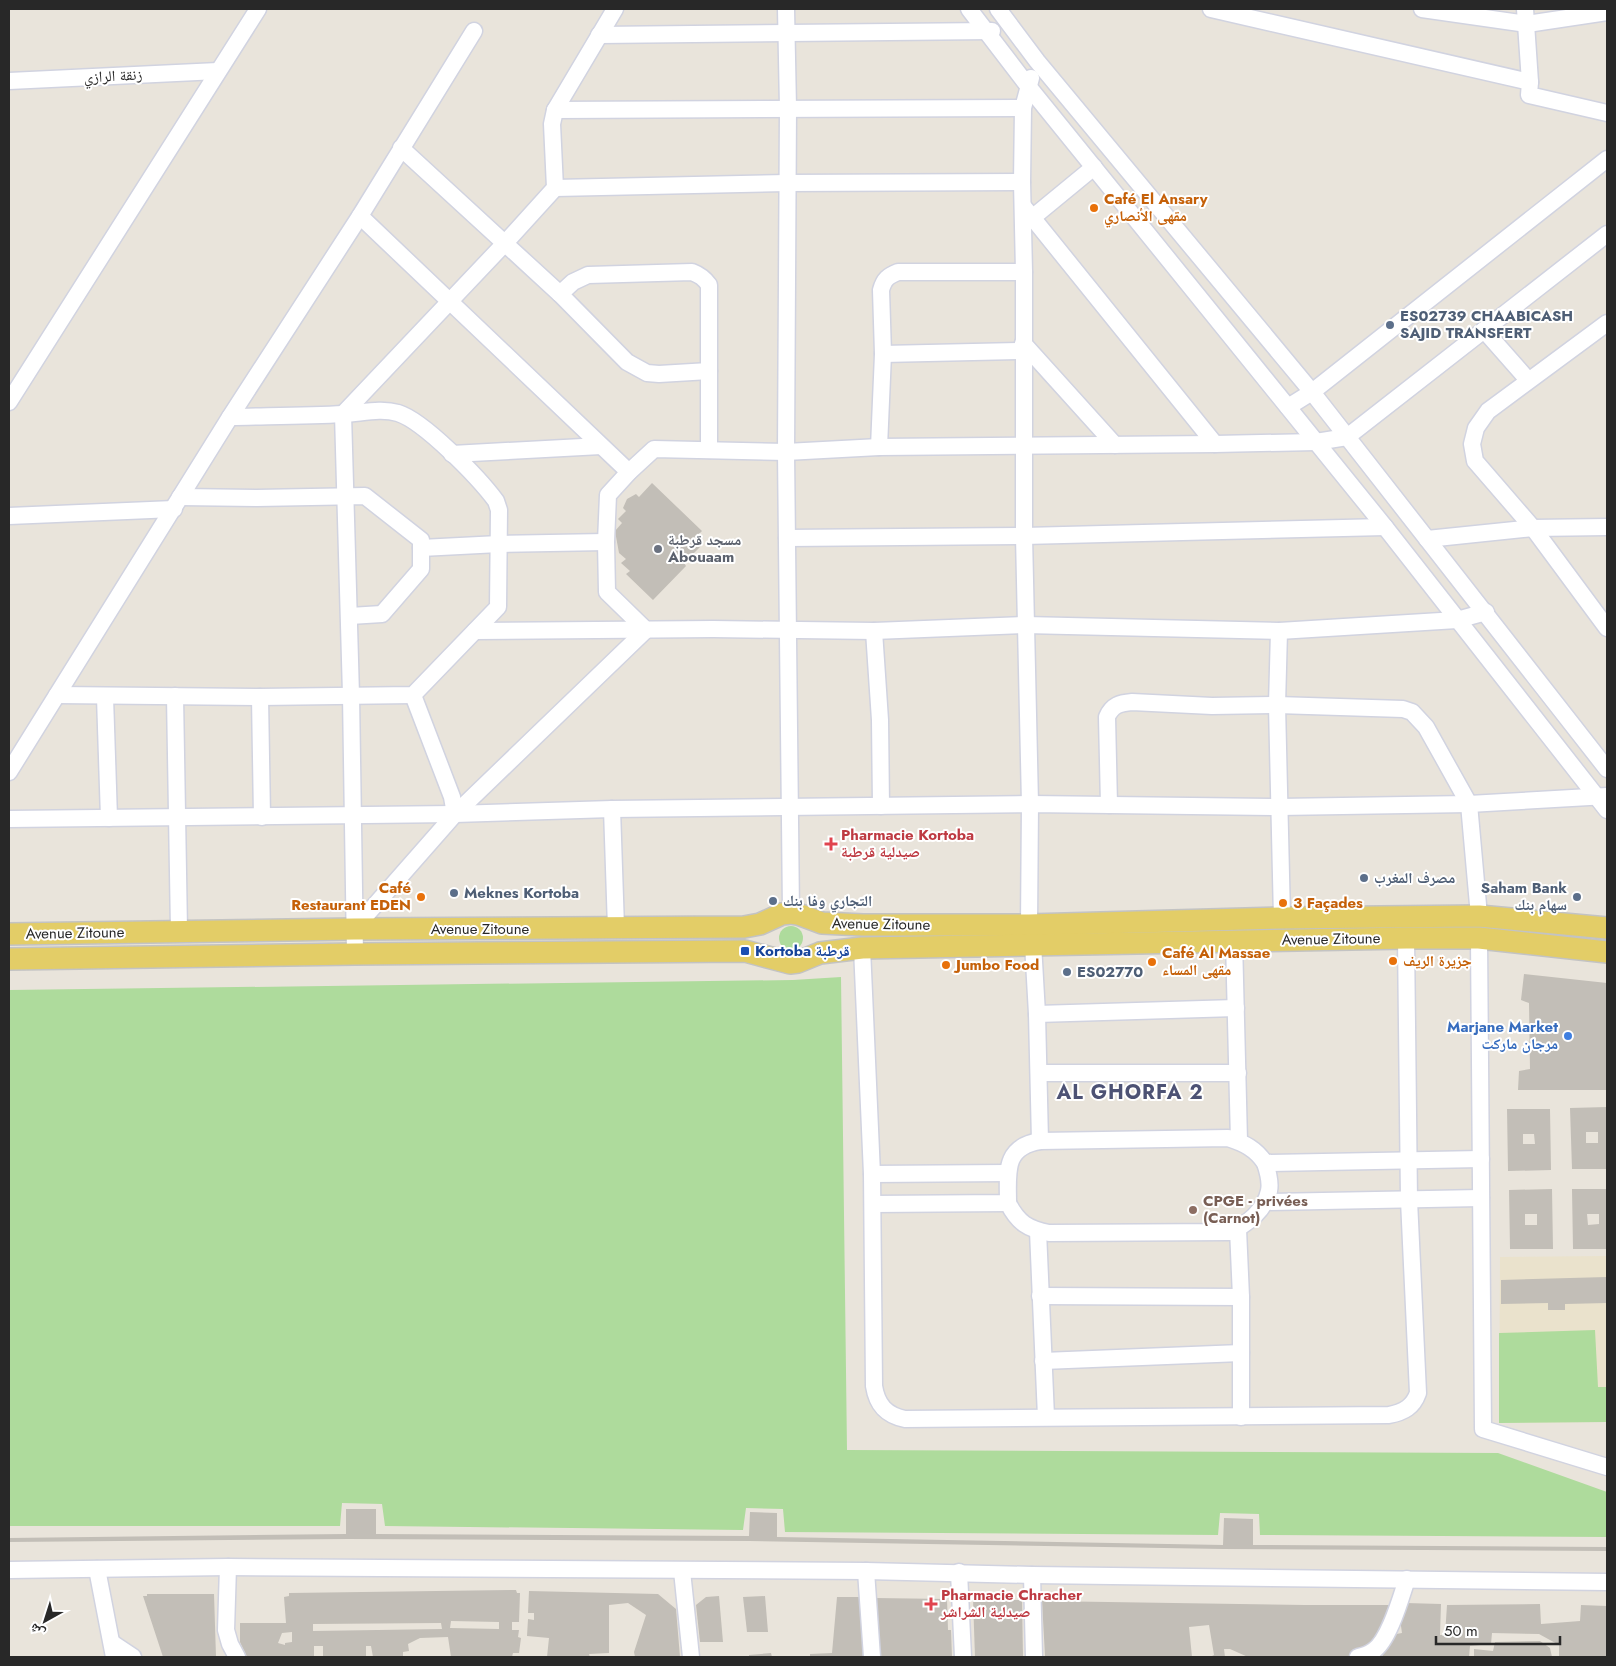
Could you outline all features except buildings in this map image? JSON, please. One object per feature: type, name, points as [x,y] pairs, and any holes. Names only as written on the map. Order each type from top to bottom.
[{"type":"main road","name":"Avenue Zitoune","points":[[9,934],[354,929],[744,927],[790,916],[822,923],[1031,935],[1234,940],[1479,938],[1607,952]]},
{"type":"main road","points":[[782,961],[774,957],[769,950],[766,942],[766,933],[769,925],[790,916],[811,923],[815,930],[814,946],[805,958]]},
{"type":"main road","name":"Avenue Zitoune","points":[[9,959],[745,951],[790,963],[820,953],[862,948],[1282,918],[1479,916],[1607,928]]},
{"type":"street","points":[[9,402],[258,9]]},
{"type":"street","points":[[355,954],[350,616],[343,414],[555,188],[552,124],[555,110],[614,9]]},
{"type":"street","points":[[786,9],[788,108],[786,452],[790,916]]},
{"type":"street","points":[[969,9],[1028,86],[1385,527],[1457,620],[1602,796],[1607,810]]},
{"type":"street","points":[[998,9],[1037,61],[1312,392],[1607,769]]},
{"type":"street","points":[[1211,9],[1263,15],[1530,82]]},
{"type":"street","points":[[1422,9],[1526,16],[1607,12]]},
{"type":"street","points":[[1526,16],[1529,94],[1607,113]]},
{"type":"street","points":[[9,772],[230,417],[360,216],[474,31]]},
{"type":"street","points":[[600,35],[1015,32]]},
{"type":"street","points":[[1037,61],[1023,108],[1022,182],[1028,212],[1024,272],[1023,347],[1025,625],[1030,804],[1031,935],[1037,1014],[1040,1141]]},
{"type":"street","name":"زنقة الرازي","points":[[9,81],[218,72]]},
{"type":"street","points":[[555,110],[1023,108]]},
{"type":"street","points":[[402,148],[506,242],[620,355],[636,368],[647,373],[659,374],[709,371]]},
{"type":"street","points":[[1288,407],[1312,392],[1607,159]]},
{"type":"street","points":[[1028,212],[1094,167]]},
{"type":"street","points":[[555,188],[787,183],[1022,182]]},
{"type":"street","points":[[1028,212],[1215,444]]},
{"type":"street","points":[[360,216],[629,472]]},
{"type":"street","points":[[646,630],[608,592],[606,542],[608,495],[654,449],[786,452],[879,447],[1316,442],[1347,437],[1607,234]]},
{"type":"street","points":[[560,294],[573,282],[588,275],[692,272],[700,275],[709,285],[709,450]]},
{"type":"street","points":[[879,447],[883,354],[882,290],[888,276],[898,272],[1024,272]]},
{"type":"street","points":[[1607,323],[1488,411],[1476,428],[1472,444],[1475,461],[1533,528],[1607,628]]},
{"type":"street","points":[[1484,330],[1528,380]]},
{"type":"street","points":[[883,354],[1023,347],[1115,445]]},
{"type":"street","points":[[57,695],[105,697],[260,697],[413,694],[498,607],[499,510],[496,502],[452,454],[414,420],[398,413],[383,411],[230,417]]},
{"type":"street","points":[[452,454],[601,446]]},
{"type":"street","points":[[9,516],[177,503],[365,496],[420,540],[421,569],[382,614],[350,616]]},
{"type":"street","points":[[787,538],[1024,536],[1385,527]]},
{"type":"street","points":[[1427,539],[1533,528],[1607,527]]},
{"type":"street","points":[[421,548],[606,542]]},
{"type":"street","points":[[475,631],[874,631],[1025,625],[1279,631],[1457,620],[1486,612]]},
{"type":"street","points":[[354,929],[455,814],[646,630]]},
{"type":"street","points":[[874,631],[880,720],[881,806]]},
{"type":"street","points":[[1279,631],[1277,705],[1282,918]]},
{"type":"street","points":[[413,694],[452,797],[455,814]]},
{"type":"street","points":[[175,696],[179,931]]},
{"type":"street","points":[[105,697],[109,818]]},
{"type":"street","points":[[260,697],[262,817]]},
{"type":"street","points":[[1109,804],[1107,717],[1110,710],[1116,706],[1132,702],[1212,706],[1277,705],[1387,708],[1412,712],[1426,727],[1469,804],[1479,916]]},
{"type":"street","points":[[9,819],[262,817],[612,809],[1030,804],[1279,807],[1469,804],[1602,796]]},
{"type":"street","points":[[612,809],[616,928]]},
{"type":"street","points":[[862,948],[872,1174],[874,1386],[880,1406],[895,1417],[905,1419],[1046,1417],[1241,1418],[1389,1415],[1400,1413],[1408,1408],[1415,1401],[1418,1393],[1409,1200],[1406,938]]},
{"type":"street","points":[[1479,938],[1483,1429],[1607,1467]]},
{"type":"street","points":[[1234,940],[1238,1141]]},
{"type":"street","points":[[1037,1014],[1236,1008]]},
{"type":"street","points":[[1039,1073],[1238,1073]]},
{"type":"street","points":[[1223,1138],[1238,1141],[1260,1155],[1266,1163],[1269,1176],[1269,1190],[1265,1202],[1248,1222],[1230,1232],[1049,1234],[1038,1231],[1019,1221],[1008,1202],[1008,1173],[1011,1159],[1020,1148],[1028,1143],[1040,1141],[1223,1138]]},
{"type":"street","points":[[1266,1163],[1481,1159]]},
{"type":"street","points":[[872,1174],[1008,1173]]},
{"type":"street","points":[[1265,1202],[1481,1198]]},
{"type":"street","points":[[872,1204],[1008,1202]]},
{"type":"street","points":[[1238,1229],[1242,1297],[1241,1418]]},
{"type":"street","points":[[1038,1231],[1046,1417]]},
{"type":"street","points":[[1040,1296],[1242,1297]]},
{"type":"street","points":[[1043,1360],[1241,1353]]},
{"type":"street","points":[[228,1567],[226,1630],[230,1644],[237,1657]]},
{"type":"street","points":[[9,1570],[228,1567],[866,1571],[1032,1575],[1607,1582]]},
{"type":"street","points":[[97,1569],[113,1650],[133,1657]]},
{"type":"street","points":[[682,1571],[691,1657]]},
{"type":"street","points":[[866,1571],[872,1657]]},
{"type":"street","points":[[959,1572],[963,1657]]},
{"type":"street","points":[[1032,1575],[1034,1657]]},
{"type":"street","points":[[1358,1657],[1374,1650],[1382,1641],[1394,1617],[1407,1579]]},
{"type":"shaded area","points":[[1607,1256],[1607,1422],[1499,1423],[1500,1257]]},
{"type":"green space","points":[[791,926],[796,927],[802,933],[802,943],[796,949],[791,950],[786,949],[780,943],[779,938],[780,933],[786,927]]},
{"type":"green space","points":[[841,977],[847,1450],[1498,1453],[1607,1492],[1607,1537],[1260,1535],[1259,1514],[1220,1513],[1218,1535],[785,1532],[783,1509],[746,1508],[743,1530],[385,1526],[382,1504],[342,1503],[340,1526],[9,1526],[9,990],[793,980]]},
{"type":"green space","points":[[1595,1330],[1598,1387],[1607,1387],[1607,1422],[1499,1423],[1499,1333]]},
{"type":"place","name":"Café El Ansary مقهى الأنصاري","points":[[1094,208]]},
{"type":"place","name":"ES02739 CHAABICASH SAJID TRANSFERT","points":[[1390,325]]},
{"type":"place","name":"مسجد قرطبة Abouaam","points":[[658,549]]},
{"type":"place","name":"Pharmacie Kortoba صيدلية قرطبة","points":[[831,844]]},
{"type":"place","name":"مصرف المغرب","points":[[1364,878]]},
{"type":"place","name":"Meknes Kortoba","points":[[454,893]]},
{"type":"place","name":"Café Restaurant EDEN","points":[[421,897]]},
{"type":"place","name":"Saham Bank سهام بنك","points":[[1577,897]]},
{"type":"place","name":"التجاري وفا بنك","points":[[773,901]]},
{"type":"place","name":"3 Façades","points":[[1283,903]]},
{"type":"place","name":"Kortoba قرطبة","points":[[745,951]]},
{"type":"place","name":"جزيرة الريف","points":[[1393,961]]},
{"type":"place","name":"Café Al Massae مقهى المساء","points":[[1152,962]]},
{"type":"place","name":"Jumbo Food","points":[[946,965]]},
{"type":"place","name":"ES02770","points":[[1067,972]]},
{"type":"place","name":"Marjane Market مرجان ماركت","points":[[1568,1036]]},
{"type":"place","name":"CPGE - privées (Carnot)","points":[[1193,1210]]},
{"type":"place","name":"Pharmacie Chracher صيدلية الشراشر","points":[[931,1604]]},
{"type":"district","name":"AL GHORFA 2","points":[[1130,1092]]}]
